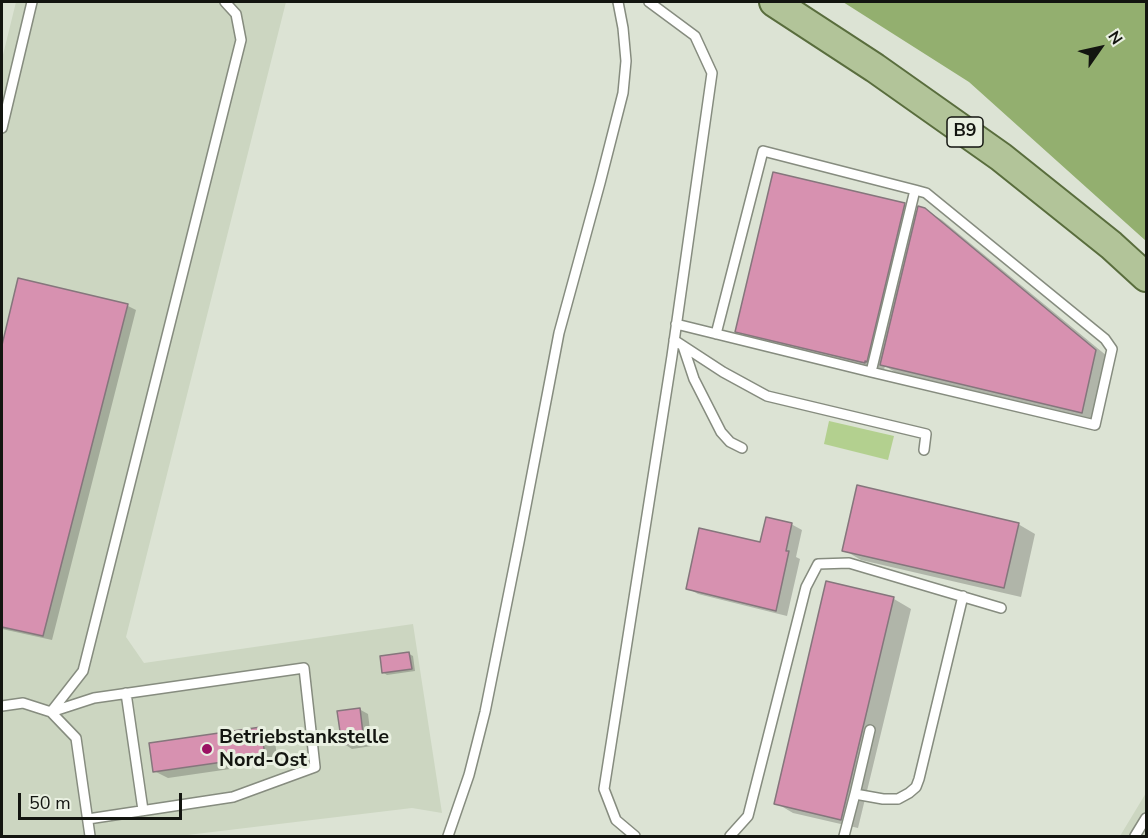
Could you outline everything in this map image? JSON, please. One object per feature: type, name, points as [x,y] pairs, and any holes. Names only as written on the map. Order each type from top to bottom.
[{"type":"main road","name":"B9","points":[[774,2],[875,68],[1001,158],[1111,244],[1146,276]]},
{"type":"lane","points":[[2,128],[32,2]]},
{"type":"lane","points":[[51,712],[83,671],[240,40],[236,14],[225,2]]},
{"type":"lane","points":[[448,837],[469,775],[485,712],[559,333],[623,93],[626,62],[618,2]]},
{"type":"lane","points":[[634,837],[616,820],[604,789],[674,340],[712,73],[695,36],[649,2]]},
{"type":"lane","points":[[676,324],[716,334],[871,372],[1095,425],[1112,349],[1105,339],[926,193],[763,151],[716,334]]},
{"type":"lane","points":[[871,372],[915,190]]},
{"type":"lane","points":[[674,340],[723,372],[766,396],[926,434],[924,450]]},
{"type":"lane","points":[[683,346],[694,379],[721,432],[730,442],[742,448]]},
{"type":"lane","points":[[730,837],[748,816],[806,587],[818,564],[849,563],[1001,608]]},
{"type":"lane","points":[[855,794],[898,799],[916,787],[963,596]]},
{"type":"lane","points":[[51,712],[94,698],[304,668],[315,767],[232,797],[88,819]]},
{"type":"lane","points":[[126,693],[143,810]]},
{"type":"lane","points":[[2,706],[22,704],[51,712],[76,738],[90,837]]},
{"type":"lane","points":[[844,837],[870,730]]},
{"type":"lane","points":[[1135,837],[1146,818]]},
{"type":"shaded area","points":[[16,2],[286,2],[126,637],[144,663],[413,624],[442,813],[412,808],[179,836],[2,836],[2,59]]},
{"type":"shaded area","points":[[843,2],[1146,2],[1146,241],[969,82]]},
{"type":"shaded area","points":[[829,421],[894,436],[888,460],[824,444]]},
{"type":"shaded area","points":[[1146,793],[1146,836],[1120,836]]},
{"type":"building","points":[[773,172],[905,203],[865,363],[735,332]]},
{"type":"building","points":[[918,206],[925,208],[1096,350],[1082,413],[880,365]]},
{"type":"building","points":[[18,278],[128,304],[43,636],[2,627],[2,345]]},
{"type":"building","points":[[857,485],[1019,523],[1004,588],[842,551]]},
{"type":"building","points":[[766,517],[792,523],[786,551],[789,551],[776,611],[686,589],[699,528],[760,542]]},
{"type":"building","points":[[826,581],[894,597],[841,820],[774,804]]},
{"type":"building","points":[[409,652],[412,669],[382,673],[380,656]]},
{"type":"building","points":[[360,708],[364,742],[342,745],[337,711]]},
{"type":"building","name":"Betriebstankstelle Nord-Ost","points":[[261,727],[265,756],[153,772],[149,743]]},
{"type":"place","name":"Betriebstankstelle Nord-Ost","points":[[207,749]]}]
